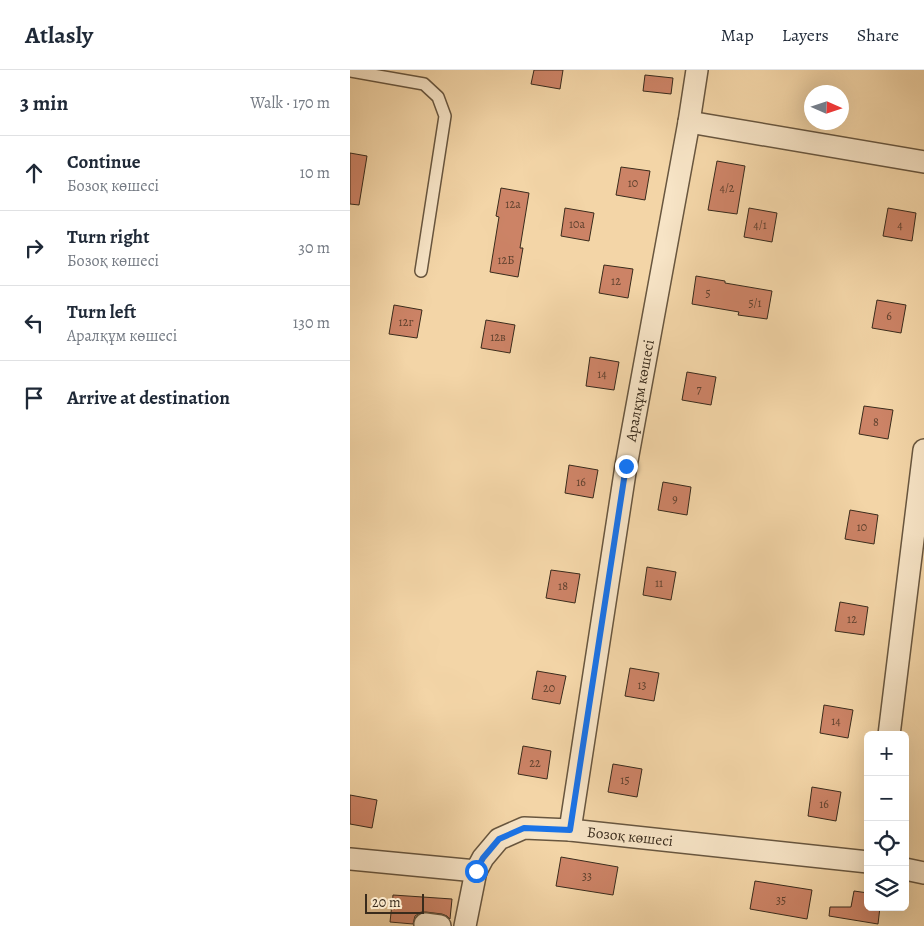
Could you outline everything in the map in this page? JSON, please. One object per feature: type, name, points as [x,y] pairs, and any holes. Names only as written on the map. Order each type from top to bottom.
[{"type":"street","name":"Аралқұм көшесі","points":[[570,830],[626,466],[697,70]]},
{"type":"street","points":[[689,122],[924,162]]},
{"type":"street","points":[[889,731],[924,450]]},
{"type":"street","name":"Бозоқ көшесі","points":[[476,871],[483,858],[499,839],[524,828],[570,830],[864,862]]},
{"type":"street","points":[[350,858],[476,871],[465,926]]},
{"type":"street","points":[[909,870],[924,873]]},
{"type":"lane","points":[[350,71],[424,84],[438,97],[445,116],[421,271]]},
{"type":"building","points":[[534,70],[563,70],[560,89],[531,84]]},
{"type":"building","points":[[645,75],[673,78],[671,94],[643,91]]},
{"type":"building","points":[[350,153],[367,156],[359,205],[350,204]]},
{"type":"building","points":[[717,161],[745,166],[737,214],[708,210]]},
{"type":"building","points":[[621,167],[650,171],[645,200],[616,195]]},
{"type":"building","points":[[501,188],[529,193],[520,248],[523,248],[518,277],[490,272],[499,217],[496,216]]},
{"type":"building","points":[[565,208],[594,213],[589,241],[561,236]]},
{"type":"building","points":[[749,208],[777,213],[772,242],[744,237]]},
{"type":"building","points":[[888,208],[916,213],[912,241],[883,236]]},
{"type":"building","points":[[604,265],[633,269],[628,298],[599,293]]},
{"type":"building","points":[[696,276],[772,291],[767,319],[738,315],[739,312],[692,304]]},
{"type":"building","points":[[877,300],[906,305],[901,333],[872,328]]},
{"type":"building","points":[[394,305],[422,310],[417,338],[389,334]]},
{"type":"building","points":[[486,320],[515,325],[510,353],[481,348]]},
{"type":"building","points":[[590,357],[619,362],[614,390],[586,386]]},
{"type":"building","points":[[687,372],[716,377],[711,405],[682,400]]},
{"type":"building","points":[[864,406],[893,410],[888,439],[859,434]]},
{"type":"building","points":[[569,465],[598,470],[593,498],[565,493]]},
{"type":"building","points":[[663,482],[691,487],[687,515],[658,510]]},
{"type":"building","points":[[850,510],[878,515],[874,544],[845,539]]},
{"type":"building","points":[[647,567],[676,572],[671,600],[643,595]]},
{"type":"building","points":[[551,570],[580,574],[575,603],[546,598]]},
{"type":"building","points":[[840,602],[868,607],[864,635],[835,631]]},
{"type":"building","points":[[630,668],[659,673],[654,701],[625,696]]},
{"type":"building","points":[[537,671],[566,676],[560,704],[532,699]]},
{"type":"building","points":[[824,705],[853,710],[848,738],[820,733]]},
{"type":"building","points":[[523,746],[551,751],[547,779],[518,774]]},
{"type":"building","points":[[613,764],[642,769],[637,797],[608,792]]},
{"type":"building","points":[[812,787],[841,792],[836,821],[808,816]]},
{"type":"building","points":[[350,795],[377,800],[372,828],[350,824]]},
{"type":"building","points":[[561,857],[618,867],[613,895],[556,886]]},
{"type":"building","points":[[755,881],[812,890],[807,919],[750,909]]},
{"type":"building","points":[[854,891],[864,892],[864,911],[880,911],[878,924],[829,916],[830,907],[851,907]]},
{"type":"building","points":[[393,895],[452,899],[450,919],[442,914],[421,912],[415,916],[413,924],[390,922]]},
{"type":"route","points":[[476,871],[483,858],[499,839],[524,828],[570,830],[626,466]]}]
